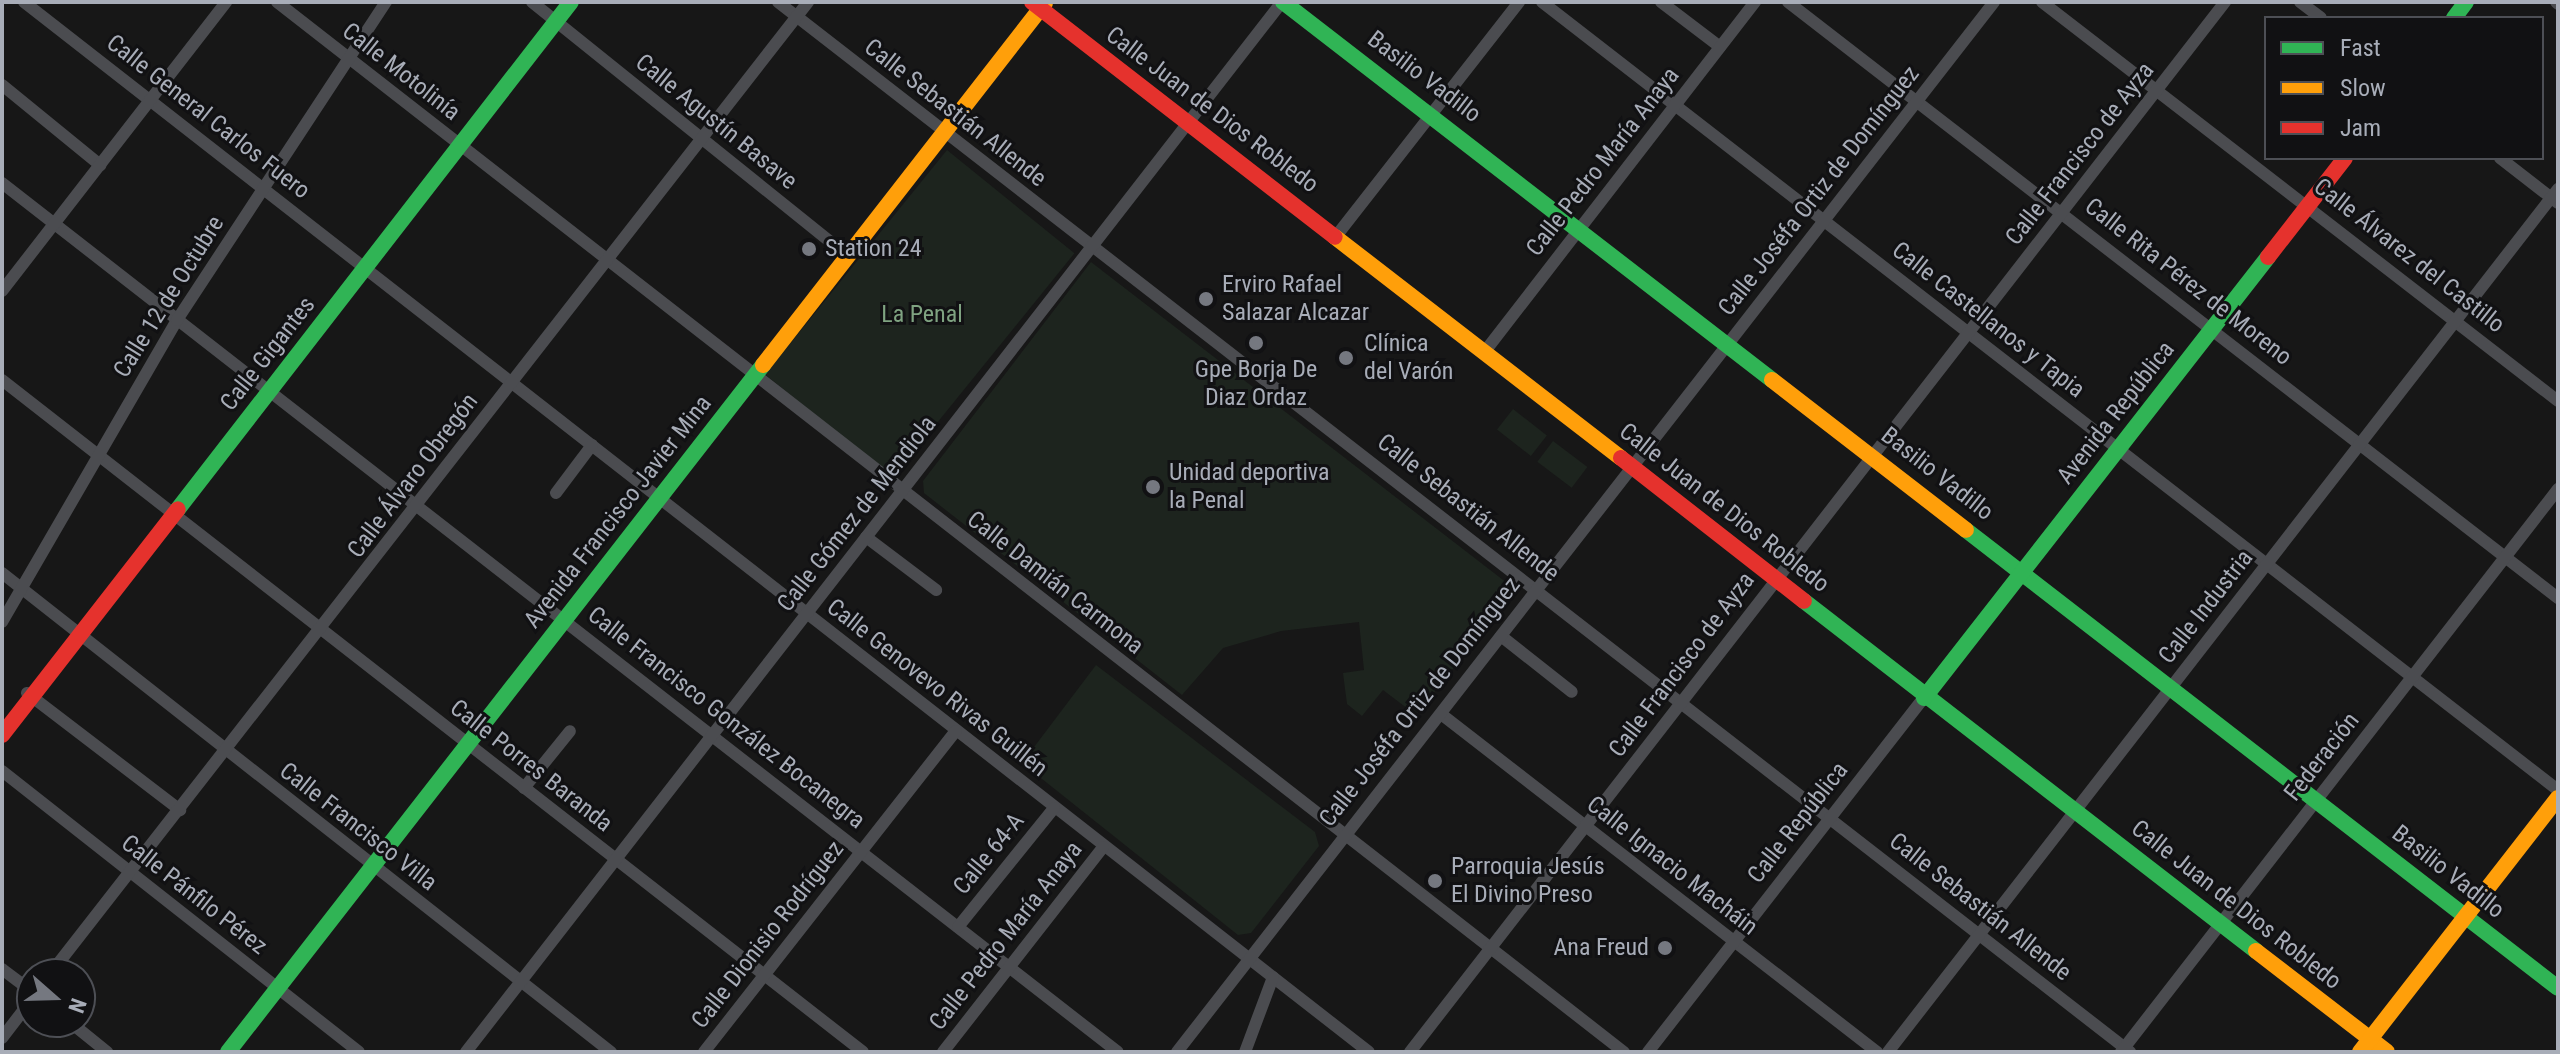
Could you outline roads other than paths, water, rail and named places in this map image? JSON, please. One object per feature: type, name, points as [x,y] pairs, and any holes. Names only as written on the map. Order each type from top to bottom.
[{"type":"street","name":"Calle General Carlos Fuero","points":[[24,2],[365,268]]},
{"type":"street","points":[[2,291],[226,2]]},
{"type":"street","name":"Calle Motolinía","points":[[277,2],[461,146]]},
{"type":"street","name":"Calle 12 de Octubre","points":[[2,622],[177,320],[386,2]]},
{"type":"street","name":"Calle Agustín Basave","points":[[532,2],[848,256]]},
{"type":"street","name":"Calle Gigantes","points":[[2,735],[29,695],[80,635],[571,2]]},
{"type":"street","name":"Calle Sebastián Allende","points":[[778,2],[1537,589],[2125,1051]]},
{"type":"street","name":"Calle Álvaro Obregón","points":[[63,958],[419,507],[808,2]]},
{"type":"street","name":"Basilio Vadillo","points":[[1283,2],[1433,113],[2558,988]]},
{"type":"street","name":"Calle Gómez de Mendiola","points":[[466,1052],[1283,2]]},
{"type":"street","points":[[1337,235],[1519,2]]},
{"type":"street","name":"Calle Castellanos y Tapia","points":[[1542,2],[2558,790]]},
{"type":"street","points":[[1661,2],[1720,47]]},
{"type":"street","name":"Calle Pedro María Anaya","points":[[1486,350],[1755,2]]},
{"type":"street","name":"Calle Rita Pérez de Moreno","points":[[1788,2],[2062,212],[2210,331],[2361,442],[2558,598]]},
{"type":"street","name":"Calle Joséfa Ortiz de Domínguez","points":[[1177,1052],[1994,2]]},
{"type":"street","name":"Calle Álvarez del Castillo","points":[[2042,2],[2558,401]]},
{"type":"street","name":"Calle Francisco de Ayza","points":[[1410,1052],[2225,2]]},
{"type":"street","points":[[2300,2],[2318,16]]},
{"type":"street","name":"Calle Juan de Dios Robledo","points":[[1039,4],[1187,124],[1486,350],[1924,698],[2075,810],[2220,924],[2365,1046],[2387,1052]]},
{"type":"street","name":"Avenida Francisco Javier Mina","points":[[228,1052],[944,133],[1039,4]]},
{"type":"street","points":[[2,85],[100,165]]},
{"type":"street","name":"Calle Damián Carmona","points":[[461,146],[1624,1052]]},
{"type":"street","name":"Avenida República","points":[[1924,698],[2343,160]]},
{"type":"street","points":[[2503,160],[2556,197]]},
{"type":"street","name":"Calle Francisco González Bocanegra","points":[[2,183],[1118,1052]]},
{"type":"street","name":"Calle Industria","points":[[1888,1052],[2361,442],[2556,197]]},
{"type":"street","name":"Calle Genovevo Rivas Guillén","points":[[365,268],[1369,1052]]},
{"type":"street","name":"Calle Porres Baranda","points":[[2,380],[863,1052]]},
{"type":"street","points":[[556,493],[592,445]]},
{"type":"street","name":"Federación","points":[[2125,1051],[2558,489]]},
{"type":"street","points":[[866,537],[936,590]]},
{"type":"street","name":"Calle Francisco Villa","points":[[2,573],[611,1052]]},
{"type":"street","points":[[1501,636],[1572,692]]},
{"type":"street","points":[[29,695],[180,810]]},
{"type":"street","name":"Calle República","points":[[1648,1052],[1924,698]]},
{"type":"street","name":"Calle Ignacio Macháin","points":[[1441,714],[1877,1052]]},
{"type":"street","points":[[524,788],[570,731]]},
{"type":"street","name":"Calle Dionisio Rodríguez","points":[[704,1052],[956,731]]},
{"type":"street","name":"Calle Pánfilo Pérez","points":[[2,771],[359,1052]]},
{"type":"street","points":[[2365,1046],[2558,798]]},
{"type":"street","name":"Calle 64-A","points":[[958,927],[1054,808]]},
{"type":"street","name":"Calle Pedro María Anaya","points":[[943,1052],[1103,847]]},
{"type":"street","points":[[1245,1052],[1273,977]]},
{"type":"street","points":[[2,1038],[16,1020]]},
{"type":"street","points":[[90,1038],[107,1052]]},
{"type":"place","name":"Station 24","points":[[809,249]]},
{"type":"place","name":"Erviro Rafael Salazar Alcazar","points":[[1206,299]]},
{"type":"place","name":"Gpe Borja De Diaz Ordaz","points":[[1256,343]]},
{"type":"place","name":"Clínica del Varón","points":[[1346,358]]},
{"type":"place","name":"Unidad deportiva la Penal","points":[[1153,487]]},
{"type":"place","name":"Parroquia Jesús El Divino Preso","points":[[1435,881]]},
{"type":"place","name":"Ana Freud","points":[[1665,948]]},
{"type":"park label","name":"La Penal","points":[[922,315]]}]
